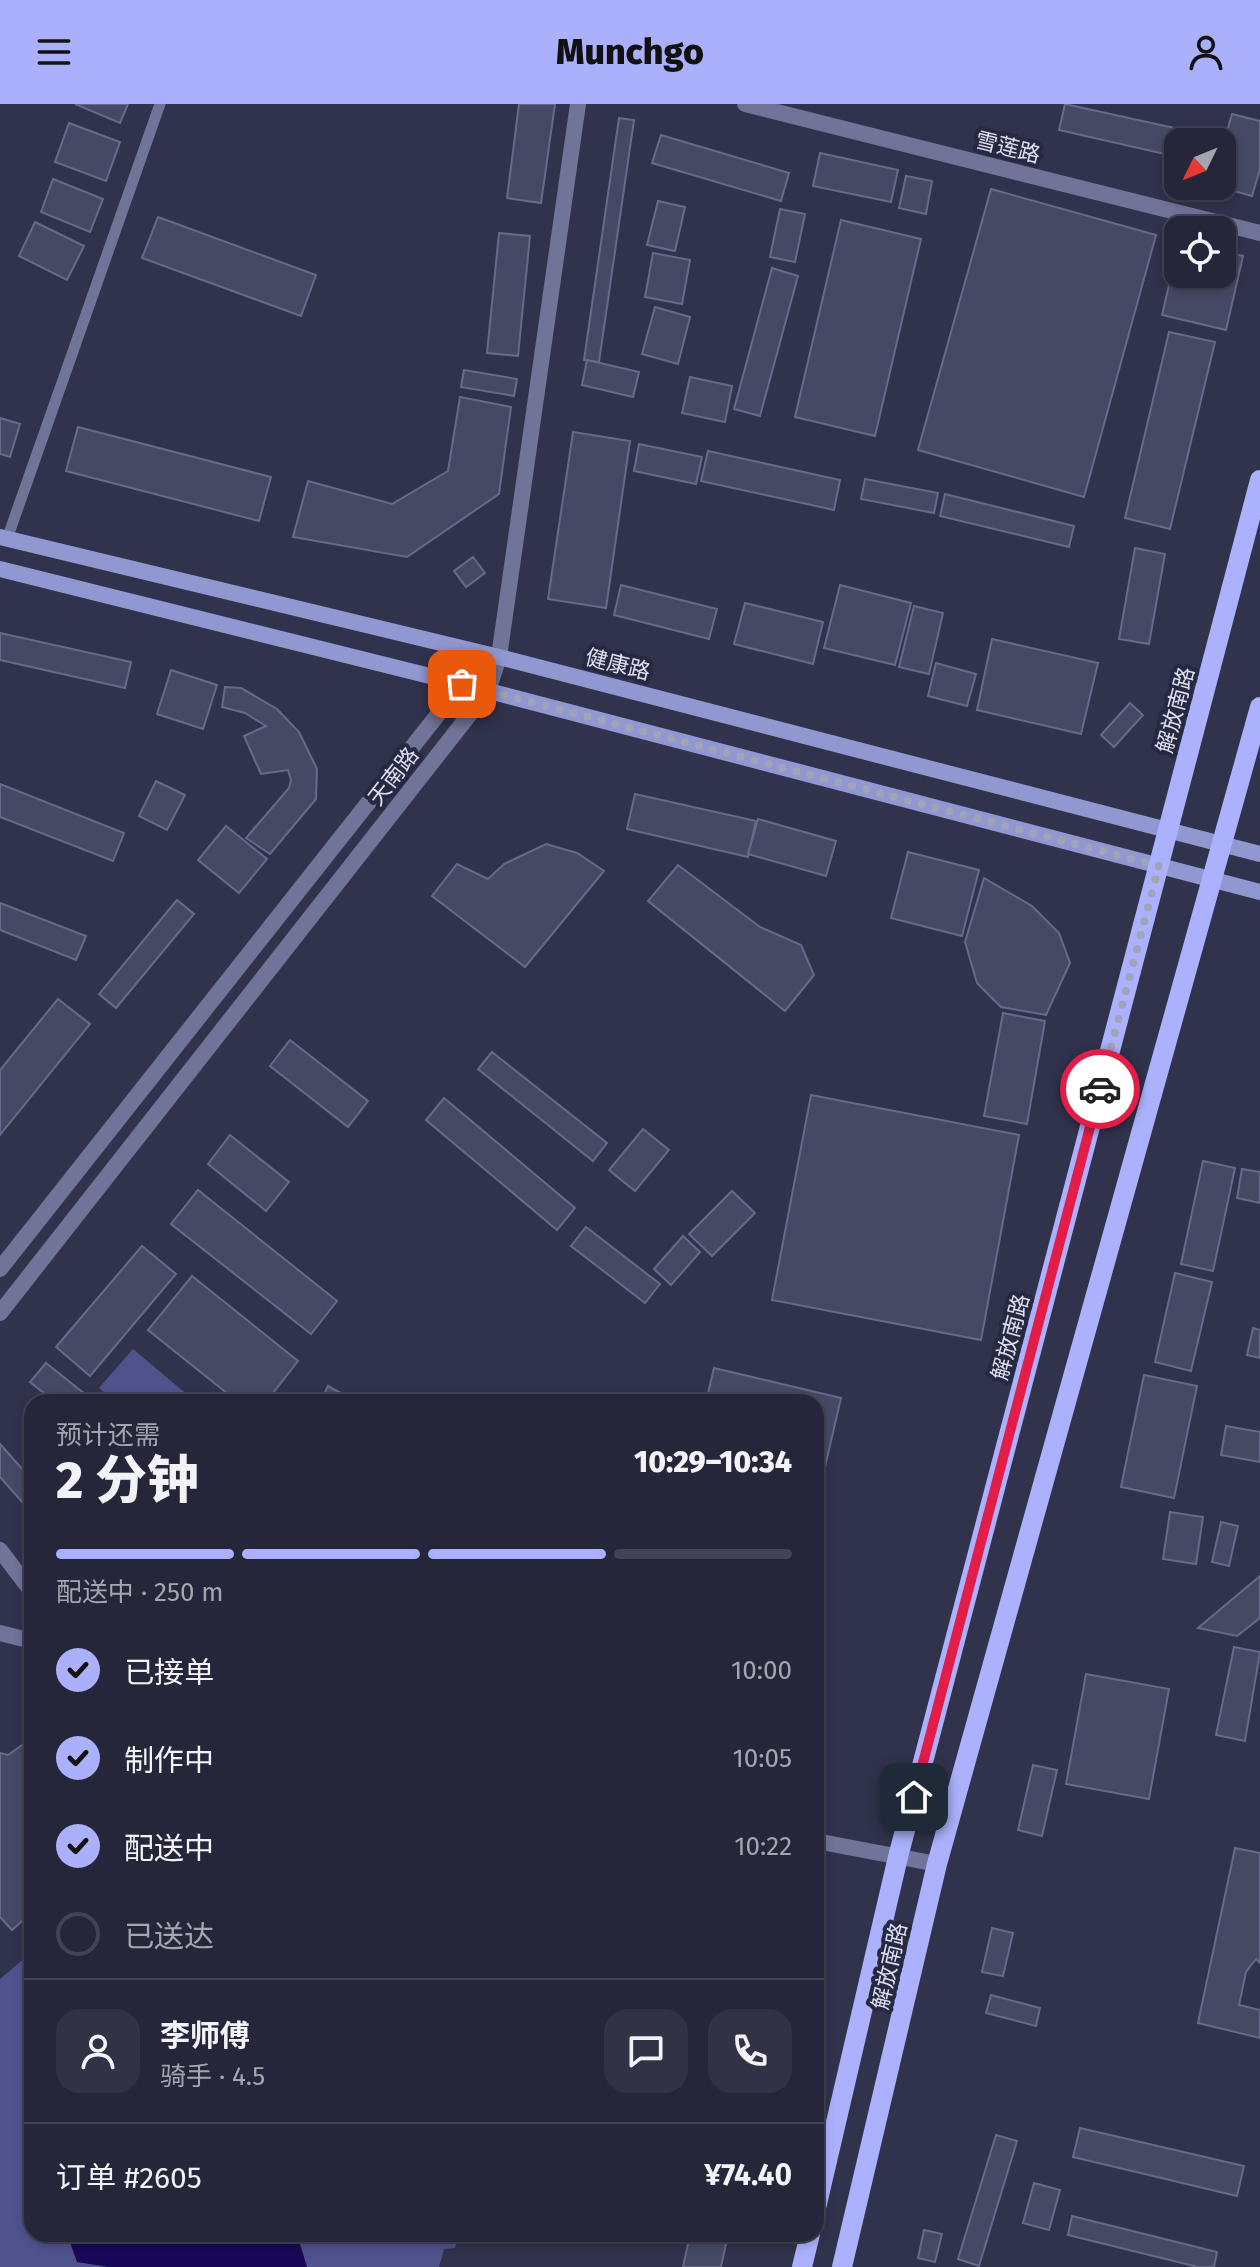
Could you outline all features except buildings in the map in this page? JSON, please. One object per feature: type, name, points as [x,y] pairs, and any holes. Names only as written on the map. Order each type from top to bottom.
[{"type":"main road","name":"解放南路","points":[[824,2174],[898,1857],[1260,480]]},
{"type":"main road","name":"健康路","points":[[4,538],[499,657],[1169,827],[1260,854]]},
{"type":"main road","points":[[0,569],[462,684],[1260,892]]},
{"type":"main road","name":"解放南路","points":[[842,2267],[937,1864],[1260,707]]},
{"type":"main road","points":[[802,2267],[808,2242]]},
{"type":"street","points":[[499,657],[578,104]]},
{"type":"street","name":"雪莲路","points":[[745,104],[1260,233]]},
{"type":"street","name":"天南路","points":[[0,1269],[462,684],[499,657]]},
{"type":"street","name":"天南路","points":[[0,1313],[488,691],[499,657]]},
{"type":"street","points":[[0,1550],[24,1582]]},
{"type":"street","points":[[0,1633],[24,1639]]},
{"type":"street","points":[[824,1843],[937,1864]]},
{"type":"lane","points":[[4,538],[160,104]]},
{"type":"shaded area","points":[[133,1349],[186,1394],[106,1394],[99,1388]]},
{"type":"shaded area","points":[[24,1959],[24,2242],[457,2242],[455,2248],[444,2249],[439,2267],[0,2267],[0,1979]]},
{"type":"shaded area","points":[[70,2242],[299,2242],[307,2267],[108,2267],[77,2262]]},
{"type":"way so far","points":[[462,684],[1159,866],[1100,1089]]},
{"type":"route","points":[[914,1797],[1100,1089]]}]
